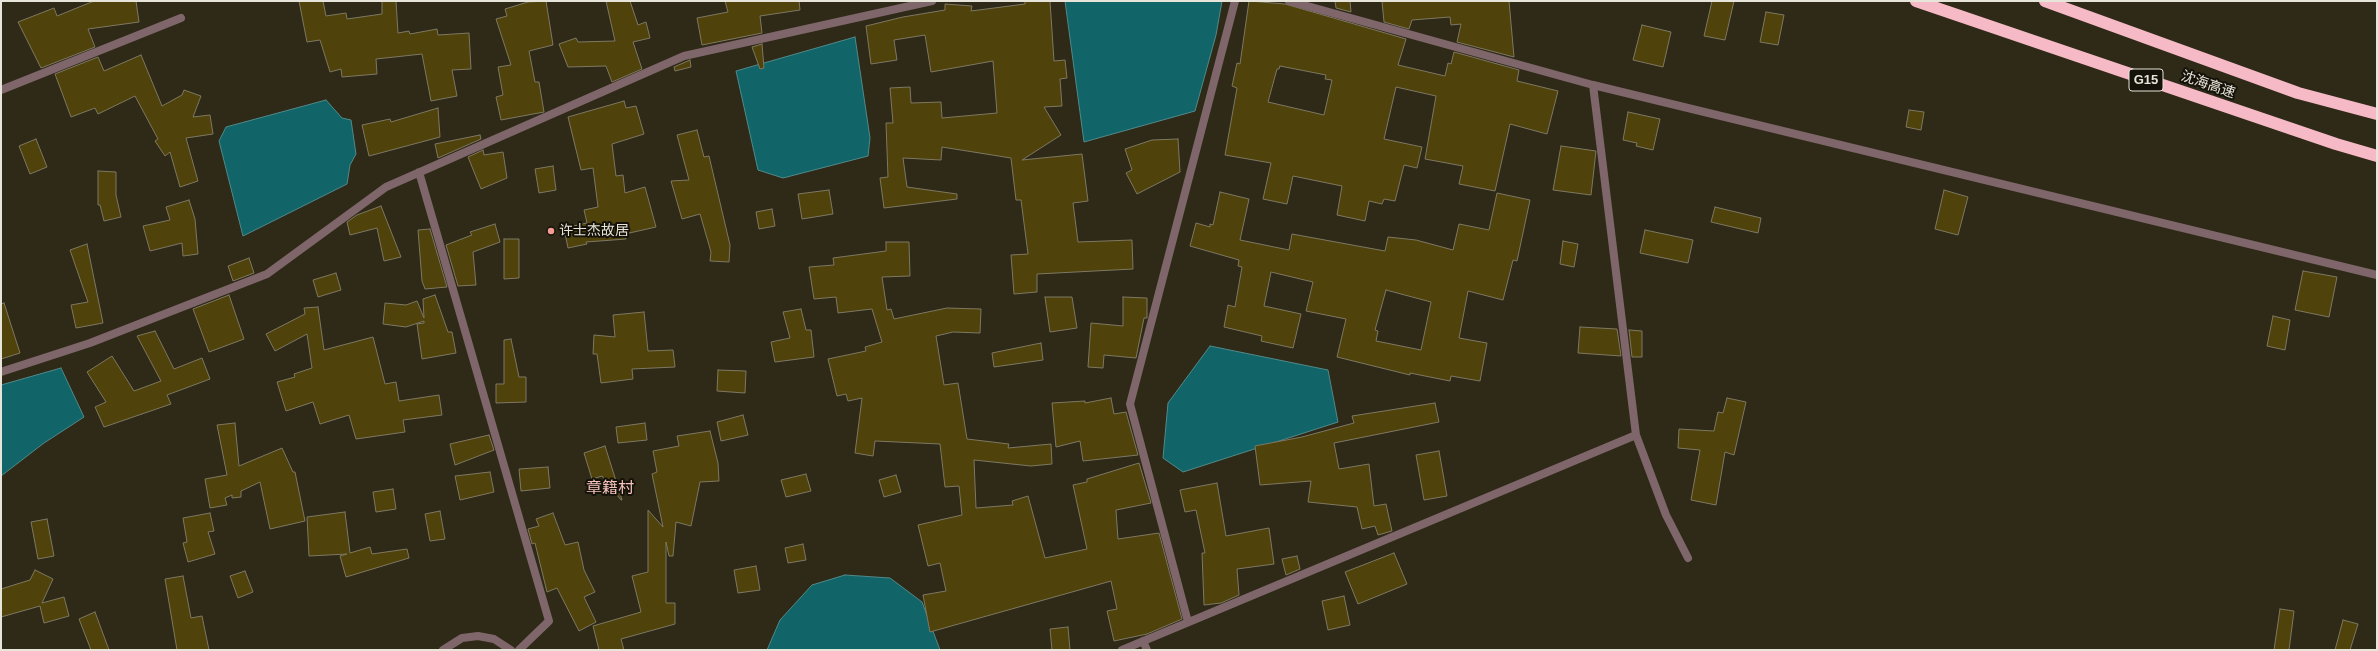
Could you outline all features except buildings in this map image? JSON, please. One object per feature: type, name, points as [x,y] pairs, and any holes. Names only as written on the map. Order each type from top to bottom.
[{"type":"highway","name":"沈海高速","points":[[1916,1],[2328,142],[2377,156]]},
{"type":"highway","name":"沈海高速","points":[[2046,1],[2298,93],[2377,114]]},
{"type":"street","points":[[1,372],[90,343],[267,274],[386,187],[684,56],[932,1]]},
{"type":"street","points":[[1188,622],[1130,404],[1235,1]]},
{"type":"street","points":[[1289,1],[1593,85],[2377,275]]},
{"type":"street","points":[[1,90],[181,18]]},
{"type":"street","points":[[1593,85],[1636,435],[1666,515],[1688,558]]},
{"type":"street","points":[[419,172],[549,621],[519,650]]},
{"type":"street","points":[[1122,650],[1636,435]]},
{"type":"street","points":[[443,650],[462,638],[478,636],[494,638],[511,650]]},
{"type":"street","points":[[1143,641],[1147,650]]},
{"type":"water","points":[[1065,1],[1222,1],[1216,35],[1195,111],[1084,142]]},
{"type":"water","points":[[855,37],[870,138],[868,156],[783,178],[758,170],[736,71]]},
{"type":"water","points":[[326,100],[342,118],[351,120],[356,154],[350,165],[347,184],[243,236],[219,141],[226,127]]},
{"type":"water","points":[[1210,346],[1328,370],[1338,422],[1183,472],[1163,458],[1168,403]]},
{"type":"water","points":[[61,368],[84,417],[44,443],[1,476],[1,385]]},
{"type":"water","points":[[845,575],[890,578],[922,602],[940,650],[767,650],[780,620],[812,585]]},
{"type":"place","name":"许士杰故居","points":[[551,231]]},
{"type":"district","name":"章籍村","points":[[610,489]]}]
